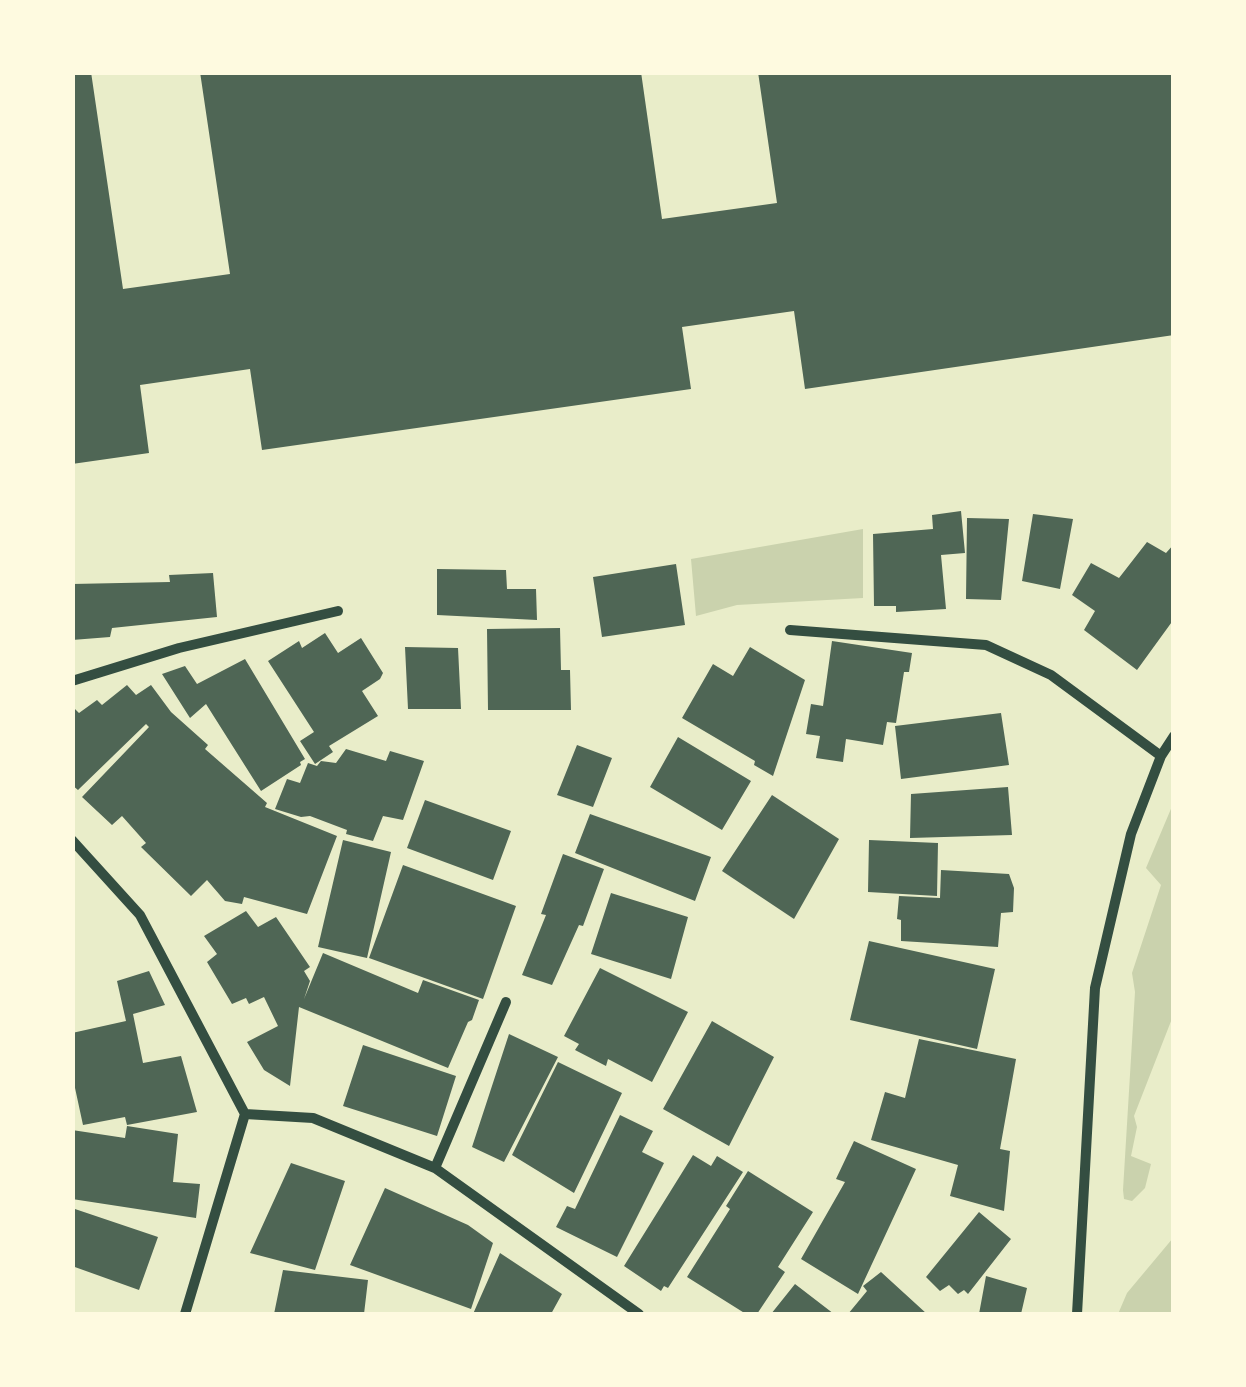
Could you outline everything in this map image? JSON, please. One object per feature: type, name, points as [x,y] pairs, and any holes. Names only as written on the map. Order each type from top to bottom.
[{"type":"street","points":[[72,681],[178,648],[338,610]]},
{"type":"street","points":[[790,630],[986,645],[1050,675],[1161,756]]},
{"type":"street","points":[[1077,1314],[1095,988],[1131,834],[1161,756],[1174,736]]},
{"type":"street","points":[[72,840],[140,916],[245,1114],[185,1314]]},
{"type":"street","points":[[435,1168],[506,1002]]},
{"type":"street","points":[[245,1114],[313,1118],[435,1168],[639,1314]]},
{"type":"green space","points":[[863,529],[863,598],[737,605],[696,616],[691,559]]},
{"type":"green space","points":[[1173,804],[1173,1016],[1134,1116],[1137,1127],[1131,1156],[1151,1164],[1145,1188],[1132,1201],[1124,1199],[1123,1190],[1135,992],[1132,973],[1161,885],[1146,868]]},
{"type":"green space","points":[[1173,1238],[1173,1314],[1118,1314],[1127,1293]]},
{"type":"building","points":[[72,72],[91,72],[123,289],[230,274],[200,72],[641,72],[662,219],[777,203],[758,72],[1174,72],[1174,335],[805,389],[794,311],[682,327],[691,389],[262,450],[250,369],[140,385],[149,453],[72,464]]},
{"type":"building","points":[[961,511],[965,553],[941,555],[946,609],[896,612],[896,606],[874,606],[873,534],[933,529],[932,515]]},
{"type":"building","points":[[1033,514],[1073,519],[1060,589],[1022,581]]},
{"type":"building","points":[[967,518],[1009,519],[1001,600],[966,599]]},
{"type":"building","points":[[1147,542],[1166,553],[1174,544],[1174,619],[1137,670],[1084,630],[1095,611],[1072,595],[1091,563],[1119,578]]},
{"type":"building","points":[[676,564],[685,625],[602,637],[593,577]]},
{"type":"building","points":[[437,569],[506,570],[507,589],[536,589],[537,620],[437,615]]},
{"type":"building","points":[[213,573],[217,617],[112,628],[110,637],[72,640],[72,584],[170,582],[169,575]]},
{"type":"building","points":[[560,628],[561,670],[570,670],[571,710],[488,710],[487,629]]},
{"type":"building","points":[[325,633],[338,653],[361,638],[383,673],[362,691],[378,716],[329,746],[333,752],[315,764],[300,741],[314,732],[268,661],[299,641],[302,648]]},
{"type":"building","points":[[832,641],[912,653],[909,672],[904,672],[896,723],[887,722],[883,745],[846,739],[843,762],[816,758],[820,736],[806,734],[811,704],[823,706]]},
{"type":"building","points":[[405,647],[458,648],[461,709],[408,709]]},
{"type":"building","points":[[750,647],[805,680],[773,776],[682,718],[713,664],[733,676]]},
{"type":"building","points":[[245,659],[305,759],[261,791],[206,704],[190,718],[162,674],[185,666],[197,684]]},
{"type":"building","points":[[127,685],[136,695],[151,685],[171,712],[208,745],[205,749],[267,803],[265,807],[337,836],[307,914],[244,897],[242,904],[225,901],[207,880],[191,896],[141,847],[146,843],[122,816],[112,825],[82,797],[149,727],[146,724],[78,790],[72,785],[72,706],[79,713],[97,700],[102,705]]},
{"type":"building","points":[[1001,713],[1009,765],[901,779],[895,726]]},
{"type":"building","points":[[678,737],[751,781],[722,830],[650,787]]},
{"type":"building","points":[[577,745],[612,758],[593,807],[557,795]]},
{"type":"building","points":[[346,749],[386,761],[390,751],[424,761],[403,820],[383,816],[373,841],[346,834],[347,830],[310,816],[275,809],[287,779],[300,783],[308,763],[336,763]]},
{"type":"building","points":[[1008,787],[1012,835],[910,838],[911,794]]},
{"type":"building","points":[[772,795],[839,839],[794,919],[722,871]]},
{"type":"building","points":[[425,800],[511,831],[493,880],[407,848]]},
{"type":"building","points":[[590,814],[711,857],[695,901],[575,853]]},
{"type":"building","points":[[343,840],[391,852],[367,958],[318,947]]},
{"type":"building","points":[[869,840],[938,843],[937,896],[868,892]]},
{"type":"building","points":[[563,854],[604,869],[583,926],[579,925],[552,985],[522,975],[546,915],[541,914]]},
{"type":"building","points":[[403,865],[516,906],[483,999],[369,958]]},
{"type":"building","points":[[941,870],[1009,874],[1014,888],[1013,912],[1001,913],[998,947],[901,941],[901,920],[897,919],[899,896],[940,898]]},
{"type":"building","points":[[611,893],[688,917],[671,979],[591,954]]},
{"type":"building","points":[[246,911],[258,927],[276,917],[310,967],[304,971],[310,981],[304,999],[323,953],[418,993],[423,980],[479,1000],[448,1068],[299,1007],[290,1086],[264,1070],[247,1042],[278,1026],[264,997],[249,1004],[246,998],[232,1004],[207,962],[217,954],[204,936]]},
{"type":"building","points":[[869,941],[995,969],[977,1049],[850,1020]]},
{"type":"building","points":[[600,968],[688,1012],[652,1082],[608,1059],[606,1066],[575,1050],[579,1044],[564,1036]]},
{"type":"building","points":[[149,971],[165,1005],[133,1014],[143,1063],[181,1056],[197,1112],[127,1125],[125,1117],[83,1125],[72,1074],[72,1033],[126,1021],[117,981]]},
{"type":"building","points":[[712,1021],[774,1057],[729,1146],[663,1109]]},
{"type":"building","points":[[509,1034],[558,1057],[504,1162],[472,1147]]},
{"type":"building","points":[[919,1039],[1016,1059],[1000,1149],[1010,1151],[1004,1211],[950,1196],[958,1165],[871,1140],[885,1092],[905,1098]]},
{"type":"building","points":[[363,1045],[456,1076],[437,1136],[343,1106]]},
{"type":"building","points":[[558,1062],[622,1093],[574,1193],[512,1155]]},
{"type":"building","points":[[620,1115],[653,1131],[642,1152],[664,1163],[617,1257],[556,1227],[567,1206],[575,1209]]},
{"type":"building","points":[[127,1126],[178,1134],[173,1182],[200,1184],[196,1218],[72,1199],[72,1130],[125,1138]]},
{"type":"building","points":[[854,1141],[916,1169],[858,1294],[801,1259],[845,1182],[836,1179]]},
{"type":"building","points":[[693,1155],[711,1166],[717,1156],[743,1172],[668,1288],[664,1286],[661,1291],[624,1266]]},
{"type":"building","points":[[291,1163],[345,1181],[315,1270],[250,1253]]},
{"type":"building","points":[[748,1171],[813,1212],[778,1267],[785,1272],[757,1314],[746,1314],[687,1277],[730,1209],[726,1206]]},
{"type":"building","points":[[385,1188],[468,1225],[493,1243],[471,1309],[350,1265]]},
{"type":"building","points":[[72,1208],[158,1237],[139,1290],[72,1266]]},
{"type":"building","points":[[979,1212],[1011,1239],[968,1294],[964,1290],[958,1294],[949,1285],[940,1291],[926,1277]]},
{"type":"building","points":[[500,1253],[562,1294],[551,1314],[473,1314]]},
{"type":"building","points":[[283,1270],[368,1280],[364,1314],[274,1314]]},
{"type":"building","points":[[881,1272],[927,1314],[848,1314],[867,1291],[863,1286]]},
{"type":"building","points":[[986,1276],[1027,1288],[1021,1314],[979,1314]]},
{"type":"building","points":[[795,1284],[834,1314],[771,1314]]}]
